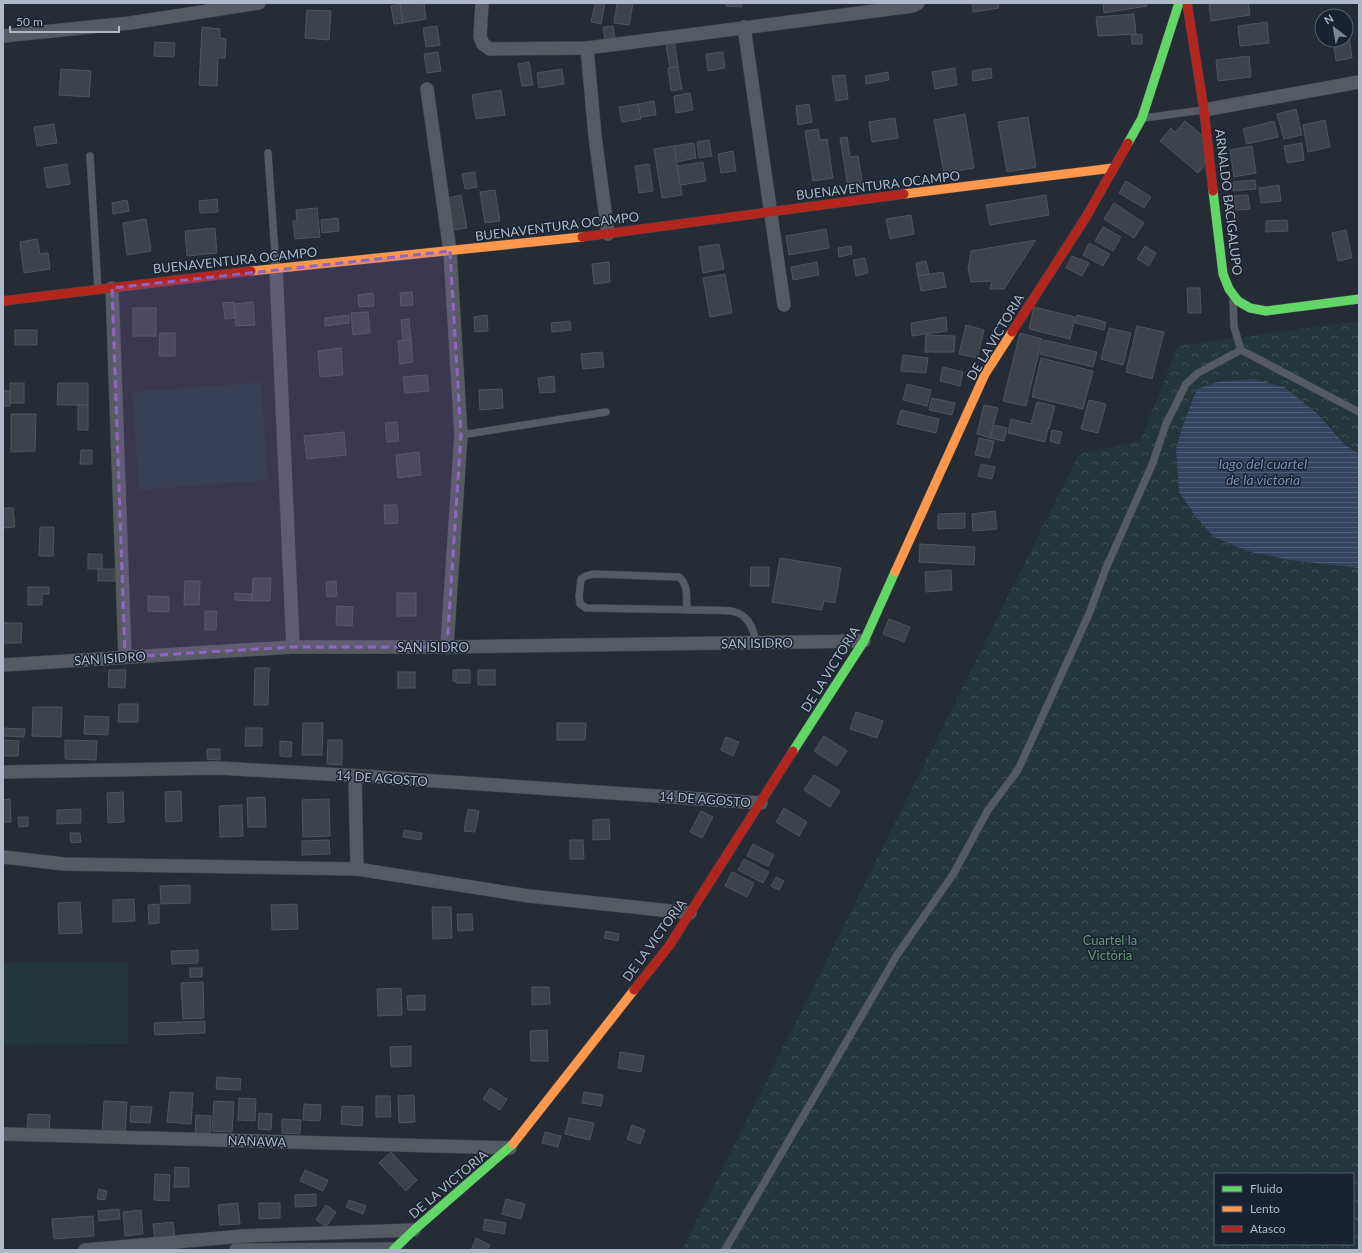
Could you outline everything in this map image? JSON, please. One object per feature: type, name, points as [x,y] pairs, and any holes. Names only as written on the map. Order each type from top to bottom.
[{"type":"street","points":[[3,36],[130,23],[259,3]]},
{"type":"street","points":[[482,3],[480,37],[483,44],[490,49],[588,48],[913,6],[918,3]]},
{"type":"street","name":"DE LA VICTORIA","points":[[394,1250],[414,1230],[510,1148],[669,946],[864,641],[985,374],[1086,217],[1142,118],[1179,3]]},
{"type":"street","name":"ARNALDO BACIGALUPO","points":[[1187,3],[1204,110],[1223,274],[1227,285],[1238,301],[1254,311],[1266,311],[1359,299]]},
{"type":"street","points":[[744,27],[784,305]]},
{"type":"street","points":[[1169,35],[1180,33],[1191,34]]},
{"type":"street","points":[[588,48],[595,136],[608,234]]},
{"type":"street","points":[[1204,110],[1359,82]]},
{"type":"street","points":[[427,89],[450,251],[461,435],[447,647]]},
{"type":"street","name":"BUENAVENTURA OCAMPO","points":[[3,301],[276,268],[608,234],[1113,168]]},
{"type":"street","points":[[276,268],[293,647]]},
{"type":"street","points":[[112,288],[125,657]]},
{"type":"street","name":"SAN ISIDRO","points":[[3,665],[293,647],[447,647],[864,641]]},
{"type":"street","name":"14 DE AGOSTO","points":[[3,772],[218,768],[761,803]]},
{"type":"street","points":[[355,776],[357,869]]},
{"type":"street","points":[[3,857],[64,864],[357,869],[529,896],[690,913]]},
{"type":"street","name":"NANAWA","points":[[3,1134],[510,1148]]},
{"type":"street","points":[[85,1250],[243,1236],[414,1230]]},
{"type":"street","points":[[236,1250],[394,1250]]},
{"type":"lane","points":[[1142,118],[1204,110]]},
{"type":"lane","points":[[268,153],[276,268]]},
{"type":"lane","points":[[90,156],[98,290]]},
{"type":"lane","points":[[1233,294],[1234,327],[1241,350],[1359,412]]},
{"type":"lane","points":[[725,1250],[897,955],[954,873],[988,810],[1018,770],[1089,614],[1106,568],[1152,465],[1166,424],[1186,384],[1198,373],[1241,350]]},
{"type":"lane","points":[[461,435],[606,412]]},
{"type":"lane","points":[[687,610],[686,585],[679,577],[593,574],[581,579],[579,597],[580,604],[586,608],[735,612],[749,622],[754,629],[756,643]]},
{"type":"highlighted area","points":[[450,251],[461,435],[447,647],[293,647],[125,657],[112,288]]},
{"type":"green space","name":"Cuartel la Victória","points":[[1359,321],[1359,1250],[682,1250],[1079,454],[1140,441],[1178,346]]},
{"type":"green space","points":[[261,382],[268,480],[139,490],[132,392]]},
{"type":"green space","points":[[3,962],[128,962],[128,1044],[3,1045]]},
{"type":"water","name":"lago del cuartel de la victoria","points":[[1253,379],[1284,387],[1317,413],[1344,444],[1359,454],[1359,568],[1290,560],[1247,551],[1214,537],[1195,516],[1179,492],[1176,450],[1182,427],[1197,389],[1217,382]]},
{"type":"building","points":[[424,3],[426,19],[403,23],[400,4]]},
{"type":"building","points":[[595,3],[605,3],[601,24],[591,22]]},
{"type":"building","points":[[617,3],[633,3],[629,25],[614,23]]},
{"type":"building","points":[[726,3],[742,3],[742,7],[726,6]]},
{"type":"building","points":[[972,3],[998,3],[999,8],[973,12]]},
{"type":"building","points":[[1103,3],[1147,3],[1147,6],[1104,13]]},
{"type":"building","points":[[1248,3],[1250,15],[1211,21],[1209,4]]},
{"type":"building","points":[[400,4],[403,23],[394,24],[391,6]]},
{"type":"building","points":[[307,10],[331,11],[329,40],[305,38]]},
{"type":"building","points":[[1134,14],[1136,34],[1098,36],[1096,17]]},
{"type":"building","points":[[1267,22],[1269,43],[1240,46],[1238,26]]},
{"type":"building","points":[[437,26],[440,45],[426,47],[423,28]]},
{"type":"building","points":[[613,26],[615,38],[605,39],[603,27]]},
{"type":"building","points":[[202,27],[220,29],[220,38],[226,39],[225,58],[218,58],[217,86],[199,85]]},
{"type":"building","points":[[1142,34],[1142,44],[1132,44],[1131,35]]},
{"type":"building","points":[[674,38],[678,67],[670,68],[665,39]]},
{"type":"building","points":[[155,42],[175,43],[174,57],[154,56]]},
{"type":"building","points":[[1334,48],[1351,48],[1352,58],[1336,61]]},
{"type":"building","points":[[438,52],[441,71],[427,73],[424,54]]},
{"type":"building","points":[[723,52],[725,68],[708,71],[706,54]]},
{"type":"building","points":[[1249,56],[1251,77],[1218,81],[1216,60]]},
{"type":"building","points":[[529,62],[533,85],[522,86],[518,64]]},
{"type":"building","points":[[678,67],[682,89],[671,91],[668,68]]},
{"type":"building","points":[[955,68],[957,85],[935,89],[932,72]]},
{"type":"building","points":[[991,68],[992,78],[973,81],[972,71]]},
{"type":"building","points":[[61,69],[91,71],[89,97],[59,95]]},
{"type":"building","points":[[562,69],[564,84],[539,88],[537,73]]},
{"type":"building","points":[[888,72],[889,80],[866,84],[865,76]]},
{"type":"building","points":[[845,75],[848,99],[836,101],[832,76]]},
{"type":"building","points":[[501,90],[505,115],[476,119],[472,95]]},
{"type":"building","points":[[690,93],[693,110],[676,113],[674,96]]},
{"type":"building","points":[[654,101],[656,115],[640,117],[638,104]]},
{"type":"building","points":[[638,104],[641,119],[622,122],[619,107]]},
{"type":"building","points":[[809,104],[812,122],[798,125],[796,106]]},
{"type":"building","points":[[1296,109],[1302,135],[1284,139],[1277,114]]},
{"type":"building","points":[[965,114],[974,168],[944,173],[934,120]]},
{"type":"building","points":[[1028,117],[1036,167],[1007,172],[998,122]]},
{"type":"building","points":[[895,118],[898,138],[872,142],[869,122]]},
{"type":"building","points":[[1325,120],[1330,147],[1308,152],[1303,125]]},
{"type":"building","points":[[1185,121],[1203,136],[1207,163],[1198,173],[1160,141],[1171,128],[1175,132]]},
{"type":"building","points":[[1274,121],[1278,137],[1247,144],[1243,129]]},
{"type":"building","points":[[54,124],[57,143],[37,146],[34,127]]},
{"type":"building","points":[[818,129],[820,140],[827,139],[833,178],[813,181],[805,131]]},
{"type":"building","points":[[847,137],[850,157],[858,156],[863,186],[848,188],[840,138]]},
{"type":"building","points":[[709,140],[712,156],[699,158],[697,142]]},
{"type":"building","points":[[694,143],[696,158],[676,162],[674,146]]},
{"type":"building","points":[[1302,143],[1304,160],[1287,163],[1284,146]]},
{"type":"building","points":[[674,146],[682,195],[662,198],[654,149]]},
{"type":"building","points":[[1252,146],[1256,173],[1234,177],[1230,150]]},
{"type":"building","points":[[733,151],[736,171],[721,173],[718,154]]},
{"type":"building","points":[[703,162],[706,181],[680,185],[677,166]]},
{"type":"building","points":[[67,164],[70,184],[47,188],[44,168]]},
{"type":"building","points":[[649,164],[653,191],[639,193],[635,166]]},
{"type":"building","points":[[475,172],[477,187],[465,189],[462,174]]},
{"type":"building","points":[[1255,180],[1256,189],[1233,191],[1233,182]]},
{"type":"building","points":[[1126,181],[1151,197],[1144,208],[1119,193]]},
{"type":"building","points":[[1279,185],[1281,201],[1261,203],[1259,188]]},
{"type":"building","points":[[495,190],[500,221],[485,223],[480,192]]},
{"type":"building","points":[[461,195],[467,228],[453,230],[448,198]]},
{"type":"building","points":[[1046,195],[1049,215],[990,225],[986,205]]},
{"type":"building","points":[[1248,195],[1250,209],[1236,210],[1234,196]]},
{"type":"building","points":[[217,199],[218,212],[200,213],[199,201]]},
{"type":"building","points":[[127,200],[129,211],[113,214],[112,203]]},
{"type":"building","points":[[1114,203],[1144,223],[1134,238],[1104,219]]},
{"type":"building","points":[[317,208],[320,237],[295,239],[293,221],[297,221],[296,210]]},
{"type":"building","points":[[911,215],[914,234],[890,239],[886,219]]},
{"type":"building","points":[[338,218],[339,231],[322,233],[321,220]]},
{"type":"building","points":[[146,219],[151,251],[127,255],[123,223]]},
{"type":"building","points":[[1287,220],[1288,231],[1266,232],[1266,221]]},
{"type":"building","points":[[1103,227],[1121,237],[1113,251],[1095,241]]},
{"type":"building","points":[[215,228],[217,253],[187,256],[185,231]]},
{"type":"building","points":[[826,229],[829,248],[789,255],[786,236]]},
{"type":"building","points":[[1346,230],[1352,258],[1338,261],[1332,233]]},
{"type":"building","points":[[37,239],[40,254],[48,253],[50,269],[24,273],[20,242]]},
{"type":"building","points":[[1036,240],[1004,289],[990,289],[992,281],[971,282],[968,269],[971,251]]},
{"type":"building","points":[[1089,243],[1110,254],[1103,266],[1083,255]]},
{"type":"building","points":[[719,244],[724,269],[703,273],[699,247]]},
{"type":"building","points":[[851,246],[852,254],[839,257],[838,248]]},
{"type":"building","points":[[1145,246],[1156,253],[1149,266],[1137,259]]},
{"type":"building","points":[[1072,256],[1089,263],[1082,276],[1066,268]]},
{"type":"building","points":[[865,258],[868,273],[856,276],[853,260]]},
{"type":"building","points":[[926,261],[929,274],[918,276],[916,263]]},
{"type":"building","points":[[609,262],[610,282],[594,284],[592,264]]},
{"type":"building","points":[[817,262],[819,275],[793,280],[791,267]]},
{"type":"building","points":[[943,272],[946,287],[921,291],[918,276]]},
{"type":"building","points":[[725,274],[732,313],[710,317],[703,278]]},
{"type":"building","points":[[1187,288],[1200,288],[1201,313],[1188,313]]},
{"type":"building","points":[[412,292],[413,305],[401,306],[400,293]]},
{"type":"building","points":[[373,293],[374,306],[359,307],[358,295]]},
{"type":"building","points":[[234,302],[235,318],[225,319],[223,303]]},
{"type":"building","points":[[253,302],[255,325],[236,326],[234,304]]},
{"type":"building","points":[[1034,307],[1075,317],[1070,339],[1029,329]]},
{"type":"building","points":[[133,308],[156,308],[156,336],[133,336]]},
{"type":"building","points":[[368,312],[370,333],[353,335],[351,313]]},
{"type":"building","points":[[349,315],[349,323],[325,326],[325,318]]},
{"type":"building","points":[[487,315],[488,331],[475,332],[474,317]]},
{"type":"building","points":[[1077,315],[1106,322],[1104,330],[1075,323]]},
{"type":"building","points":[[946,317],[947,331],[912,336],[911,323]]},
{"type":"building","points":[[409,319],[411,340],[403,341],[401,320]]},
{"type":"building","points":[[570,321],[571,330],[552,332],[551,323]]},
{"type":"building","points":[[966,325],[984,330],[977,358],[959,354]]},
{"type":"building","points":[[1137,326],[1164,332],[1152,379],[1126,372]]},
{"type":"building","points":[[1109,328],[1131,333],[1123,365],[1101,359]]},
{"type":"building","points":[[15,330],[37,330],[37,345],[15,345]]},
{"type":"building","points":[[160,333],[175,333],[175,356],[159,356]]},
{"type":"building","points":[[1020,333],[1042,339],[1026,406],[1003,401]]},
{"type":"building","points":[[926,335],[955,336],[954,352],[925,352]]},
{"type":"building","points":[[411,340],[413,362],[400,364],[398,341]]},
{"type":"building","points":[[1044,340],[1097,352],[1093,367],[1040,354]]},
{"type":"building","points":[[341,348],[343,375],[320,377],[318,351]]},
{"type":"building","points":[[602,352],[604,367],[583,369],[581,354]]},
{"type":"building","points":[[903,355],[928,358],[926,373],[901,371]]},
{"type":"building","points":[[1041,358],[1093,371],[1083,409],[1032,397]]},
{"type":"building","points":[[943,367],[963,372],[960,386],[940,381]]},
{"type":"building","points":[[427,375],[429,391],[405,393],[403,377]]},
{"type":"building","points":[[554,376],[555,392],[540,393],[538,378]]},
{"type":"building","points":[[10,383],[24,383],[24,403],[10,403]]},
{"type":"building","points":[[58,383],[88,383],[88,405],[57,405]]},
{"type":"building","points":[[907,384],[931,390],[927,406],[903,400]]},
{"type":"building","points":[[502,389],[503,408],[480,410],[479,390]]},
{"type":"building","points":[[3,391],[10,391],[10,406],[3,406]]},
{"type":"building","points":[[932,398],[955,403],[952,415],[929,410]]},
{"type":"building","points":[[1089,400],[1106,404],[1098,433],[1081,429]]},
{"type":"building","points":[[1037,402],[1055,406],[1045,442],[1008,433],[1011,419],[1031,424]]},
{"type":"building","points":[[78,405],[88,405],[88,430],[78,430]]},
{"type":"building","points":[[984,405],[998,408],[990,438],[977,434]]},
{"type":"building","points":[[901,410],[939,419],[936,433],[897,424]]},
{"type":"building","points":[[11,414],[36,414],[35,451],[11,452]]},
{"type":"building","points":[[397,422],[399,441],[387,442],[385,423]]},
{"type":"building","points":[[994,425],[1007,428],[1004,441],[990,438]]},
{"type":"building","points":[[1052,430],[1062,432],[1059,444],[1050,441]]},
{"type":"building","points":[[344,432],[346,455],[307,459],[304,436]]},
{"type":"building","points":[[979,438],[994,441],[990,458],[975,455]]},
{"type":"building","points":[[81,450],[92,450],[92,464],[80,464]]},
{"type":"building","points":[[419,452],[421,475],[398,478],[396,455]]},
{"type":"building","points":[[981,464],[995,467],[992,479],[978,476]]},
{"type":"building","points":[[384,505],[397,505],[398,523],[385,524]]},
{"type":"building","points":[[3,508],[13,508],[15,527],[3,528]]},
{"type":"building","points":[[995,511],[997,529],[973,531],[972,514]]},
{"type":"building","points":[[965,513],[965,528],[938,529],[938,514]]},
{"type":"building","points":[[40,527],[54,527],[53,556],[39,556]]},
{"type":"building","points":[[920,544],[975,547],[974,565],[919,562]]},
{"type":"building","points":[[88,554],[102,554],[102,569],[88,569]]},
{"type":"building","points":[[780,558],[841,568],[835,603],[824,601],[822,610],[772,602]]},
{"type":"building","points":[[751,567],[769,567],[769,586],[750,586]]},
{"type":"building","points":[[98,569],[115,569],[115,581],[98,581]]},
{"type":"building","points":[[951,570],[952,590],[926,592],[925,572]]},
{"type":"building","points":[[253,578],[271,578],[270,601],[252,601]]},
{"type":"building","points":[[185,581],[200,581],[199,605],[184,605]]},
{"type":"building","points":[[336,581],[337,596],[327,597],[326,582]]},
{"type":"building","points":[[28,587],[49,587],[49,594],[42,594],[42,605],[28,605]]},
{"type":"building","points":[[235,593],[252,594],[252,601],[235,600]]},
{"type":"building","points":[[397,593],[416,593],[416,616],[397,616]]},
{"type":"building","points":[[148,596],[169,597],[169,612],[148,611]]},
{"type":"building","points":[[337,606],[353,607],[352,626],[336,625]]},
{"type":"building","points":[[205,611],[217,611],[216,630],[205,630]]},
{"type":"building","points":[[889,619],[910,627],[904,642],[883,634]]},
{"type":"building","points":[[3,623],[22,623],[21,643],[3,643]]},
{"type":"building","points":[[255,668],[269,668],[268,705],[254,705]]},
{"type":"building","points":[[109,670],[126,670],[125,688],[108,687]]},
{"type":"building","points":[[453,670],[468,670],[467,682],[453,681]]},
{"type":"building","points":[[456,670],[470,670],[470,683],[456,683]]},
{"type":"building","points":[[478,670],[495,670],[495,685],[478,685]]},
{"type":"building","points":[[398,672],[415,672],[415,688],[398,688]]},
{"type":"building","points":[[119,704],[138,704],[138,722],[118,722]]},
{"type":"building","points":[[33,707],[62,707],[61,737],[32,736]]},
{"type":"building","points":[[856,712],[883,721],[877,738],[850,729]]},
{"type":"building","points":[[85,716],[109,717],[108,735],[84,734]]},
{"type":"building","points":[[303,723],[323,723],[322,755],[302,755]]},
{"type":"building","points":[[557,723],[586,723],[585,740],[557,740]]},
{"type":"building","points":[[3,728],[25,729],[24,737],[3,736]]},
{"type":"building","points":[[246,728],[262,728],[262,746],[245,746]]},
{"type":"building","points":[[824,736],[847,751],[837,766],[814,751]]},
{"type":"building","points":[[726,737],[739,742],[733,756],[721,750]]},
{"type":"building","points":[[3,740],[19,741],[18,756],[3,756]]},
{"type":"building","points":[[65,740],[97,741],[96,760],[65,759]]},
{"type":"building","points":[[328,740],[342,740],[342,765],[327,764]]},
{"type":"building","points":[[280,741],[292,742],[291,757],[280,756]]},
{"type":"building","points":[[207,749],[220,749],[220,760],[207,759]]},
{"type":"building","points":[[814,775],[840,791],[830,807],[804,790]]},
{"type":"building","points":[[181,791],[182,821],[166,822],[165,792]]},
{"type":"building","points":[[123,792],[124,822],[108,823],[107,793]]},
{"type":"building","points":[[265,797],[266,827],[248,827],[247,798]]},
{"type":"building","points":[[10,799],[11,822],[3,822],[3,800]]},
{"type":"building","points":[[329,799],[330,836],[303,837],[302,800]]},
{"type":"building","points":[[242,805],[243,836],[220,837],[219,806]]},
{"type":"building","points":[[784,808],[807,822],[799,836],[776,822]]},
{"type":"building","points":[[81,809],[81,823],[57,824],[57,810]]},
{"type":"building","points":[[468,809],[479,811],[475,832],[464,831]]},
{"type":"building","points":[[701,811],[713,817],[702,838],[690,832]]},
{"type":"building","points":[[18,817],[28,817],[28,826],[19,827]]},
{"type":"building","points":[[609,819],[610,839],[593,840],[593,820]]},
{"type":"building","points":[[404,830],[422,833],[421,840],[403,837]]},
{"type":"building","points":[[70,833],[80,833],[81,842],[71,843]]},
{"type":"building","points":[[329,840],[330,854],[302,855],[302,841]]},
{"type":"building","points":[[570,840],[583,840],[584,859],[570,859]]},
{"type":"building","points":[[753,844],[774,855],[768,866],[747,856]]},
{"type":"building","points":[[744,859],[769,872],[763,883],[738,870]]},
{"type":"building","points":[[732,872],[754,883],[747,897],[725,886]]},
{"type":"building","points":[[776,877],[784,881],[779,890],[771,886]]},
{"type":"building","points":[[190,885],[190,903],[161,904],[160,886]]},
{"type":"building","points":[[134,899],[135,921],[113,922],[113,900]]},
{"type":"building","points":[[80,902],[82,933],[59,934],[58,903]]},
{"type":"building","points":[[159,904],[159,923],[149,924],[148,905]]},
{"type":"building","points":[[297,904],[298,929],[272,930],[271,905]]},
{"type":"building","points":[[432,907],[451,907],[452,938],[433,939]]},
{"type":"building","points":[[457,914],[472,914],[473,930],[458,931]]},
{"type":"building","points":[[606,931],[619,934],[618,941],[604,938]]},
{"type":"building","points":[[198,950],[198,963],[172,964],[171,951]]},
{"type":"building","points":[[190,968],[202,968],[202,977],[190,977]]},
{"type":"building","points":[[203,982],[204,1018],[183,1019],[181,983]]},
{"type":"building","points":[[532,987],[549,987],[550,1004],[532,1005]]},
{"type":"building","points":[[401,988],[402,1015],[378,1016],[377,989]]},
{"type":"building","points":[[425,995],[425,1010],[408,1010],[407,996]]},
{"type":"building","points":[[205,1021],[205,1033],[155,1035],[154,1023]]},
{"type":"building","points":[[547,1030],[548,1061],[531,1061],[530,1031]]},
{"type":"building","points":[[411,1046],[411,1066],[391,1067],[390,1047]]},
{"type":"building","points":[[620,1052],[644,1056],[641,1072],[618,1068]]},
{"type":"building","points":[[217,1077],[241,1079],[240,1090],[216,1089]]},
{"type":"building","points":[[490,1088],[507,1099],[500,1110],[483,1099]]},
{"type":"building","points":[[170,1092],[193,1093],[191,1124],[167,1122]]},
{"type":"building","points":[[584,1092],[603,1095],[601,1106],[582,1103]]},
{"type":"building","points":[[414,1095],[415,1122],[399,1123],[398,1096]]},
{"type":"building","points":[[376,1096],[390,1096],[391,1117],[376,1117]]},
{"type":"building","points":[[239,1098],[256,1099],[255,1121],[238,1120]]},
{"type":"building","points":[[104,1101],[127,1102],[125,1134],[102,1132]]},
{"type":"building","points":[[214,1101],[234,1102],[232,1132],[212,1131]]},
{"type":"building","points":[[304,1104],[321,1105],[320,1121],[303,1120]]},
{"type":"building","points":[[131,1106],[152,1107],[150,1123],[130,1122]]},
{"type":"building","points":[[342,1106],[363,1107],[362,1126],[341,1124]]},
{"type":"building","points":[[259,1113],[272,1114],[271,1130],[258,1129]]},
{"type":"building","points":[[28,1114],[50,1115],[49,1132],[27,1131]]},
{"type":"building","points":[[196,1115],[211,1116],[210,1136],[195,1135]]},
{"type":"building","points":[[569,1118],[594,1123],[590,1140],[565,1134]]},
{"type":"building","points":[[282,1119],[301,1120],[300,1134],[282,1133]]},
{"type":"building","points":[[632,1125],[645,1130],[640,1144],[627,1139]]},
{"type":"building","points":[[545,1132],[561,1136],[558,1147],[542,1143]]},
{"type":"building","points":[[391,1152],[417,1180],[406,1191],[379,1163]]},
{"type":"building","points":[[175,1167],[189,1168],[189,1187],[174,1187]]},
{"type":"building","points":[[305,1170],[328,1180],[323,1191],[300,1181]]},
{"type":"building","points":[[155,1174],[170,1175],[169,1201],[154,1200]]},
{"type":"building","points":[[99,1189],[107,1191],[105,1200],[97,1199]]},
{"type":"building","points":[[316,1194],[316,1206],[295,1207],[295,1195]]},
{"type":"building","points":[[506,1199],[525,1204],[521,1219],[502,1214]]},
{"type":"building","points":[[349,1200],[366,1206],[363,1214],[346,1207]]},
{"type":"building","points":[[238,1203],[240,1224],[220,1225],[218,1205]]},
{"type":"building","points":[[259,1203],[280,1203],[280,1218],[259,1219]]},
{"type":"building","points":[[326,1205],[336,1212],[326,1227],[316,1220]]},
{"type":"building","points":[[119,1209],[120,1219],[99,1221],[98,1211]]},
{"type":"building","points":[[141,1210],[143,1234],[125,1236],[123,1212]]},
{"type":"building","points":[[93,1216],[94,1236],[54,1239],[52,1219]]},
{"type":"building","points":[[485,1219],[506,1223],[504,1234],[483,1230]]},
{"type":"building","points":[[173,1222],[175,1238],[155,1240],[153,1224]]},
{"type":"building","points":[[476,1238],[490,1245],[487,1250],[471,1250]]},
{"type":"traffic: fast","points":[[1128,143],[1142,118],[1179,3]]},
{"type":"traffic: fast","points":[[1213,191],[1223,274],[1229,289],[1238,301],[1250,308],[1266,311],[1359,299]]},
{"type":"traffic: fast","points":[[793,751],[864,641],[895,572]]},
{"type":"traffic: fast","points":[[393,1250],[513,1144]]},
{"type":"traffic: slow","points":[[904,194],[1113,168]]},
{"type":"traffic: slow","points":[[251,271],[582,237]]},
{"type":"traffic: slow","points":[[895,572],[985,374],[1012,332]]},
{"type":"traffic: slow","points":[[513,1144],[634,990]]},
{"type":"traffic: jam","points":[[1187,3],[1204,110],[1213,191]]},
{"type":"traffic: jam","points":[[1012,332],[1086,217],[1128,143]]},
{"type":"traffic: jam","points":[[582,237],[904,194]]},
{"type":"traffic: jam","points":[[3,301],[251,271]]},
{"type":"traffic: jam","points":[[634,990],[669,946],[793,751]]}]
